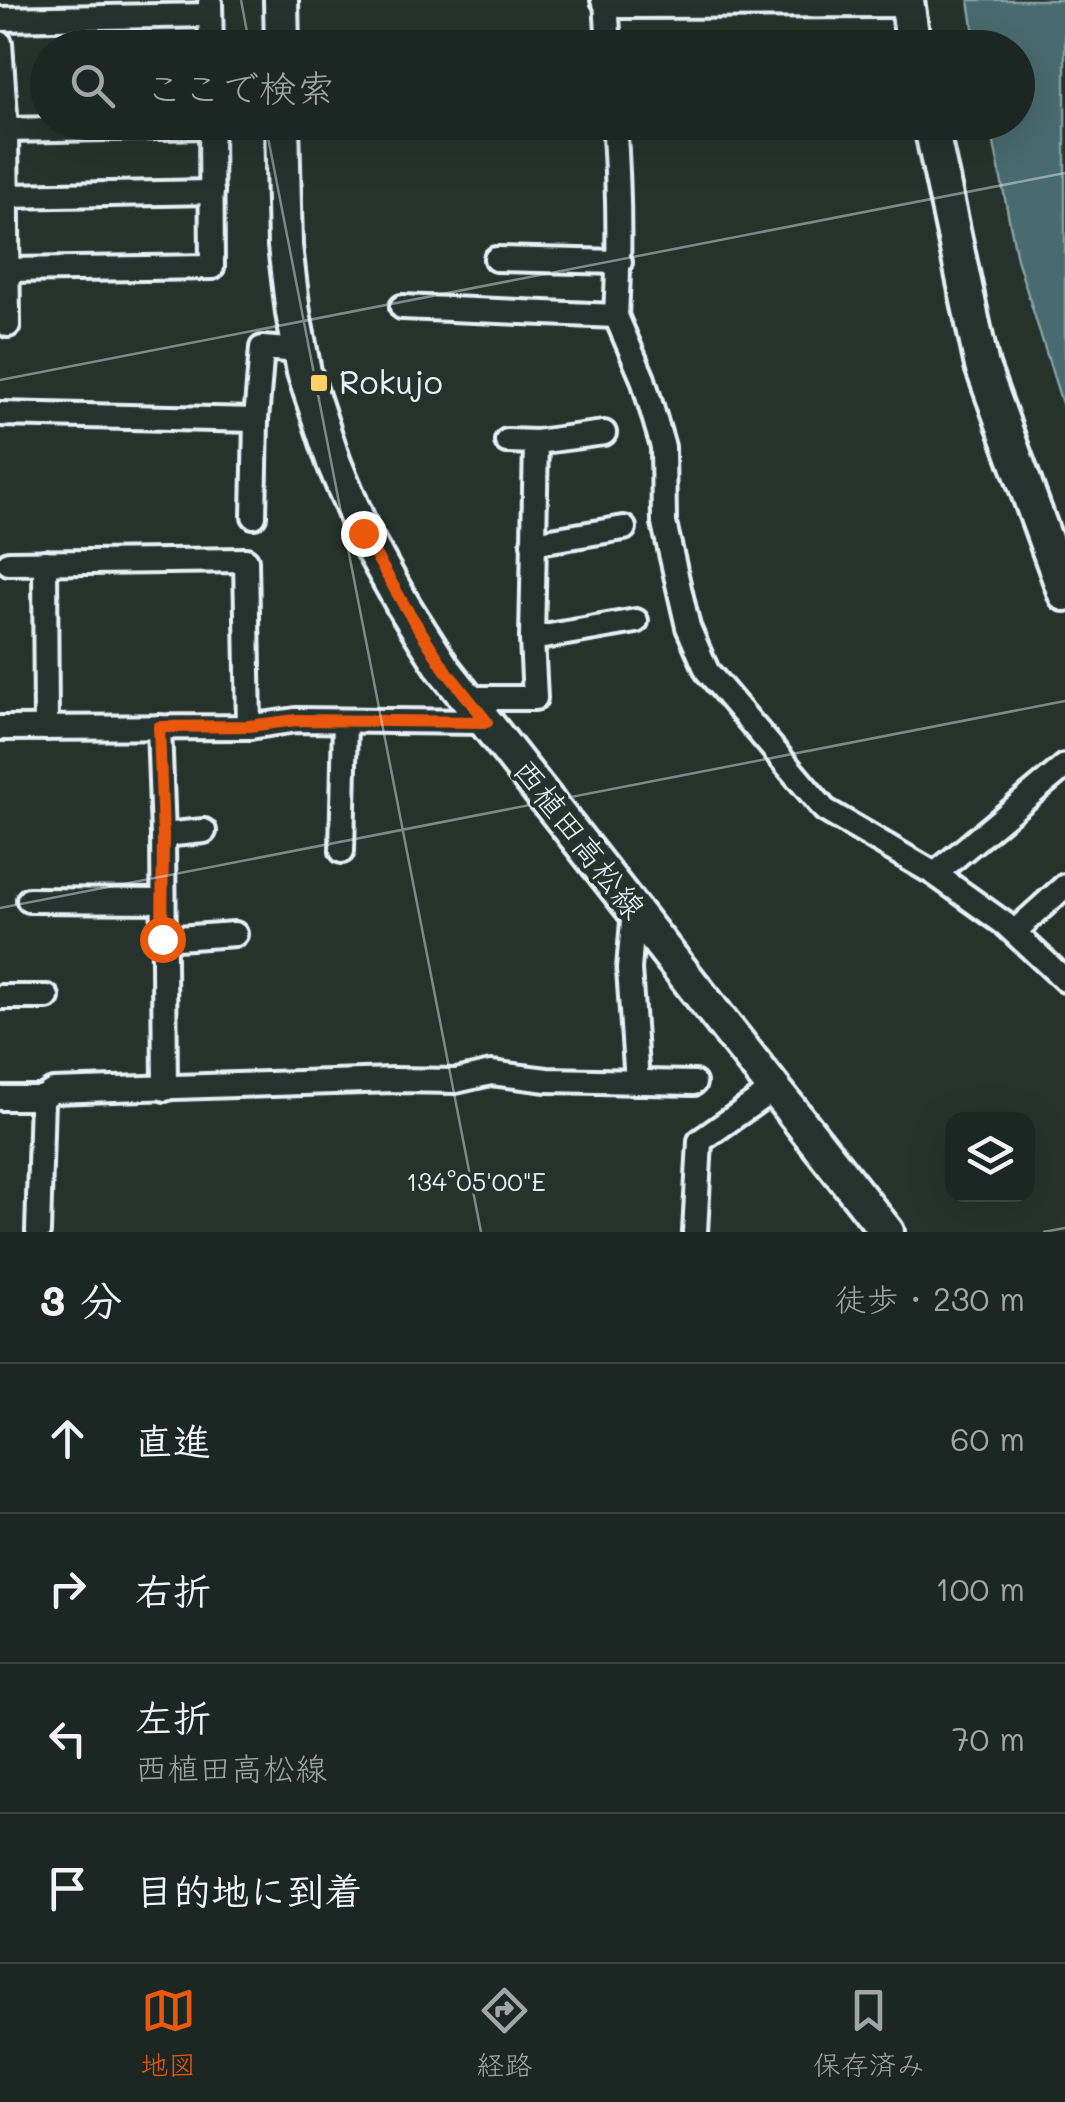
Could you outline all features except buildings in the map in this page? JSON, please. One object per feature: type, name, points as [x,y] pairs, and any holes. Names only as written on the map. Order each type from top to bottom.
[{"type":"main road","points":[[281,0],[282,30]]},
{"type":"main road","points":[[907,2],[911,30]]},
{"type":"main road","name":"西植田高松線","points":[[282,140],[285,246],[300,350],[334,463],[363,533],[444,668],[887,1232]]},
{"type":"main road","points":[[934,140],[982,366],[1065,594]]},
{"type":"street","points":[[608,30],[605,0],[621,6],[907,2]]},
{"type":"street","points":[[0,19],[210,8]]},
{"type":"street","points":[[0,43],[6,130],[8,324]]},
{"type":"street","points":[[6,130],[30,129]]},
{"type":"street","points":[[7,270],[212,266],[211,140]]},
{"type":"street","points":[[615,140],[620,262],[616,316],[643,379],[663,447],[664,523],[688,627],[708,670],[826,810],[935,874],[1014,932],[1065,980]]},
{"type":"street","points":[[6,196],[212,192]]},
{"type":"street","points":[[496,259],[620,262]]},
{"type":"street","points":[[402,307],[616,316]]},
{"type":"street","points":[[254,516],[262,348],[300,350]]},
{"type":"street","points":[[0,414],[256,420]]},
{"type":"street","points":[[507,441],[536,442],[604,432]]},
{"type":"street","points":[[0,728],[249,726],[477,710],[536,698],[532,639],[536,442]]},
{"type":"street","points":[[533,543],[624,528]]},
{"type":"street","points":[[9,562],[246,560],[249,726]]},
{"type":"street","points":[[45,562],[46,728]]},
{"type":"street","points":[[532,639],[636,620]]},
{"type":"street","points":[[342,851],[344,720]]},
{"type":"street","points":[[159,727],[165,1089]]},
{"type":"street","points":[[935,874],[1065,766]]},
{"type":"street","points":[[163,835],[204,832]]},
{"type":"street","points":[[1014,932],[1065,886]]},
{"type":"street","points":[[29,900],[162,901]]},
{"type":"street","points":[[634,910],[629,969],[636,1082]]},
{"type":"street","points":[[162,939],[235,934]]},
{"type":"street","points":[[0,997],[47,997]]},
{"type":"street","points":[[0,1098],[42,1098],[53,1091],[456,1081],[491,1073],[547,1080],[694,1083]]},
{"type":"street","points":[[695,1232],[700,1141],[774,1089]]},
{"type":"street","points":[[38,1232],[42,1098]]},
{"type":"water","points":[[969,0],[1065,0],[1065,413],[1017,259],[993,140],[1035,140],[1035,30],[973,30]]},
{"type":"place","name":"Rokujo","points":[[319,383]]},
{"type":"route","points":[[162,939],[159,727],[249,726],[296,720],[487,722],[444,668],[363,533]]}]
